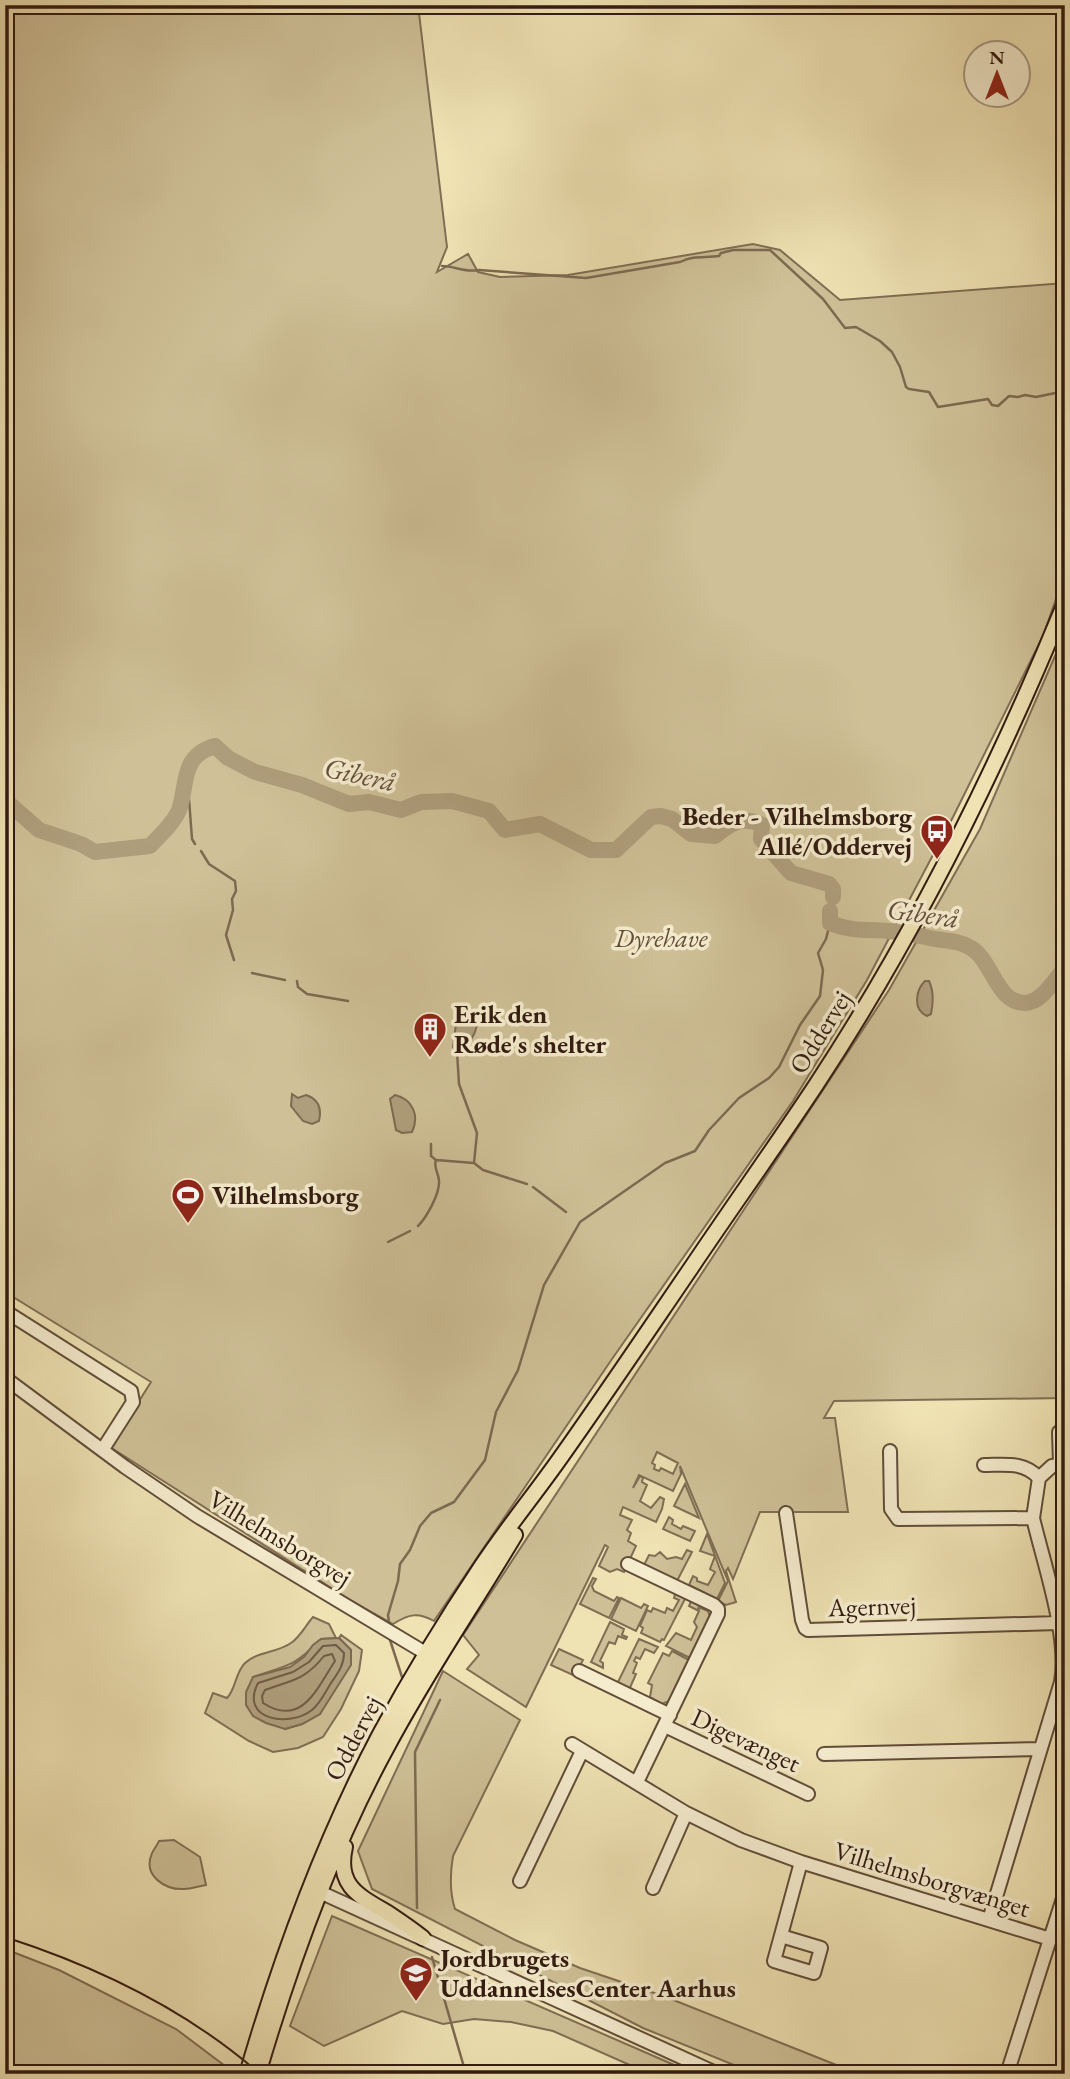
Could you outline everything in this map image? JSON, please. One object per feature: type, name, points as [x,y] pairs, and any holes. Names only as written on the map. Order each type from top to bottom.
[{"type":"main road","name":"Oddervej","points":[[258,2074],[315,1890],[432,1657],[483,1565],[562,1456],[817,1084],[893,962],[929,899],[982,793],[1065,603]]},
{"type":"main road","name":"Oddervej","points":[[247,2074],[268,1999],[315,1890],[348,1801],[380,1734],[432,1657]]},
{"type":"main road","points":[[359,1805],[343,1858],[345,1877],[355,1893],[424,1938]]},
{"type":"street","points":[[5,1311],[131,1391],[133,1402],[103,1450]]},
{"type":"street","name":"Vilhelmsborgvej","points":[[5,1378],[197,1516],[432,1657]]},
{"type":"street","points":[[989,1920],[1063,1667],[1058,1623],[1033,1518],[1039,1478],[1052,1466],[1063,1464],[1059,1432]]},
{"type":"street","points":[[890,1451],[891,1509],[898,1519],[1033,1518]]},
{"type":"street","points":[[984,1465],[1016,1465],[1033,1472],[1039,1478]]},
{"type":"street","name":"Agernvej","points":[[786,1513],[804,1628],[1058,1623]]},
{"type":"street","name":"Digevænget","points":[[628,1564],[718,1609],[717,1620],[637,1783]]},
{"type":"street","name":"Digevænget","points":[[579,1671],[808,1794]]},
{"type":"street","name":"Vilhelmsborgvænget","points":[[520,1881],[577,1747],[686,1812],[740,1840],[801,1862],[1050,1939]]},
{"type":"street","points":[[824,1754],[1040,1749]]},
{"type":"street","points":[[653,1888],[686,1812]]},
{"type":"street","name":"Vilhelmsborgvænget","points":[[781,1936],[801,1862]]},
{"type":"street","points":[[315,1890],[718,2074]]},
{"type":"street","points":[[1007,2074],[1065,1892]]},
{"type":"green space","name":"Dyrehave","points":[[5,5],[418,5],[447,247],[437,272],[468,254],[478,272],[500,277],[568,275],[753,244],[780,250],[840,300],[1065,283],[1065,573],[1043,636],[953,817],[867,980],[793,1101],[612,1359],[434,1621],[414,1615],[393,1624],[350,1600],[110,1447],[151,1382],[5,1292]]},
{"type":"green space","points":[[1065,633],[1065,1398],[834,1401],[824,1418],[835,1418],[848,1512],[760,1512],[733,1579],[728,1568],[726,1571],[736,1602],[726,1605],[718,1601],[728,1581],[680,1466],[681,1474],[673,1491],[639,1475],[633,1488],[640,1476],[643,1478],[642,1482],[647,1485],[640,1501],[651,1508],[660,1497],[664,1499],[656,1522],[623,1507],[620,1515],[632,1520],[627,1530],[631,1533],[628,1541],[636,1546],[624,1572],[617,1569],[610,1572],[599,1566],[608,1547],[605,1545],[526,1707],[467,1669],[479,1655],[463,1635],[889,990],[980,829]],"holes":[[[657,1452],[678,1463],[673,1474],[661,1468],[659,1471],[654,1469],[655,1465],[652,1463]]]},
{"type":"green space","points":[[685,1484],[699,1518],[674,1506]]},
{"type":"green space","points":[[669,1517],[673,1520],[672,1524],[681,1529],[683,1526],[695,1531],[690,1541],[663,1529]]},
{"type":"green space","points":[[707,1534],[725,1583],[717,1599],[689,1585],[693,1576],[697,1581],[708,1585],[715,1572],[710,1569],[715,1556],[700,1551]]},
{"type":"green space","points":[[687,1550],[692,1552],[677,1581],[644,1565],[649,1555],[655,1556],[660,1552],[667,1559],[682,1559]]},
{"type":"green space","points":[[593,1578],[596,1579],[592,1586],[594,1591],[614,1601],[619,1598],[609,1618],[580,1604]]},
{"type":"green space","points":[[676,1592],[686,1597],[664,1640],[660,1642],[641,1633],[643,1628],[640,1626],[647,1610],[651,1612],[653,1608],[665,1613],[667,1608],[673,1611],[679,1600],[674,1598]]},
{"type":"green space","points":[[621,1598],[641,1608],[644,1604],[648,1606],[636,1631],[611,1619]]},
{"type":"green space","points":[[692,1599],[700,1603],[698,1609],[708,1611],[710,1617],[690,1658],[666,1646],[676,1633],[691,1640],[697,1627],[694,1622],[699,1611],[689,1606]]},
{"type":"green space","points":[[313,1617],[329,1624],[336,1638],[321,1639],[290,1664],[253,1677],[285,1729],[302,1724],[320,1714],[351,1650],[339,1638],[341,1635],[362,1650],[359,1671],[341,1709],[323,1737],[298,1748],[273,1752],[249,1741],[205,1713],[213,1693],[227,1698],[245,1663],[291,1643]]},
{"type":"green space","points":[[610,1622],[624,1629],[622,1635],[627,1637],[618,1636],[615,1644],[609,1642],[600,1661],[603,1668],[591,1662]]},
{"type":"green space","points":[[639,1639],[658,1647],[654,1653],[645,1649],[640,1659],[636,1657],[633,1673],[636,1674],[629,1690],[617,1684]]},
{"type":"green space","points":[[559,1649],[583,1660],[575,1676],[551,1665]]},
{"type":"green space","points":[[672,1651],[689,1660],[669,1701],[662,1704],[650,1697],[652,1685],[648,1683],[663,1653],[669,1656]]},
{"type":"green space","points":[[443,1671],[520,1720],[453,1856],[451,1882],[455,1909],[515,1940],[580,1968],[666,1997],[859,2074],[756,2074],[643,2028],[372,1889],[358,1851]]},
{"type":"green space","points":[[174,1840],[200,1857],[206,1885],[177,1889],[163,1884],[153,1875],[150,1863],[153,1850],[159,1841]]},
{"type":"green space","points":[[332,1916],[695,2074],[650,2074],[553,2031],[511,2022],[474,2019],[443,2024],[402,2011],[324,2046],[290,2026]]},
{"type":"green space","points":[[5,1949],[59,1970],[176,2029],[233,2074],[5,2074]]},
{"type":"water","points":[[925,981],[929,981],[933,998],[931,1014],[927,1016],[919,1009],[917,1000]]},
{"type":"water","points":[[465,1009],[475,1013],[478,1017],[477,1023],[472,1037],[457,1052],[453,1047],[457,1016]]},
{"type":"water","points":[[292,1094],[298,1098],[306,1095],[316,1102],[320,1112],[319,1121],[312,1124],[303,1121],[291,1106]]},
{"type":"water","points":[[395,1095],[406,1100],[413,1109],[415,1120],[412,1132],[402,1133],[396,1130],[390,1099]]},
{"type":"water","points":[[339,1638],[351,1650],[351,1665],[320,1714],[302,1724],[285,1729],[253,1716],[246,1705],[246,1692],[253,1677],[290,1667],[321,1639]]},
{"type":"waterway","points":[[442,266],[470,271],[586,278],[719,256],[733,250],[770,250],[823,299],[845,328],[856,327],[880,341],[892,352],[906,387],[929,392],[938,407],[988,399],[992,405],[998,406],[1009,396],[1036,397],[1065,391]]},
{"type":"waterway","name":"Giberå","points":[[5,800],[39,830],[81,844],[95,852],[150,846],[177,815],[191,764],[196,757],[215,746],[228,758],[255,772],[302,785],[349,804],[369,802],[401,810],[421,802],[452,801],[489,811],[505,830],[540,824],[591,850],[616,850],[651,817],[672,819],[691,834],[715,836],[737,822],[755,822],[762,825],[761,839],[791,873],[829,884],[833,889],[833,897]]},
{"type":"waterway","points":[[182,794],[189,799],[192,839],[195,844]]},
{"type":"waterway","points":[[201,851],[209,864],[235,881],[233,910],[226,935],[234,960]]},
{"type":"waterway","name":"Giberå","points":[[830,911],[830,923],[846,928],[900,932],[967,946],[985,962],[1001,989],[1015,1001],[1025,1003],[1037,999],[1065,969]]},
{"type":"waterway","points":[[389,1622],[388,1615],[400,1564],[410,1550],[420,1526],[431,1513],[454,1502],[485,1460],[496,1412],[518,1370],[544,1285],[580,1222],[665,1163],[695,1151],[709,1130],[739,1098],[769,1078],[779,1067],[800,1025],[820,996],[823,970],[818,953],[826,939],[830,923]]},
{"type":"waterway","points":[[252,973],[285,980]]},
{"type":"waterway","points":[[297,981],[298,987],[307,994],[348,1001]]},
{"type":"waterway","points":[[457,1052],[459,1084],[477,1133],[474,1163]]},
{"type":"waterway","points":[[418,1226],[432,1205],[439,1186],[436,1160],[431,1156],[431,1144]]},
{"type":"waterway","points":[[436,1160],[474,1163],[483,1170],[527,1184]]},
{"type":"waterway","points":[[533,1187],[566,1212]]},
{"type":"waterway","points":[[388,1242],[410,1231]]},
{"type":"waterway","points":[[390,1640],[402,1677]]},
{"type":"waterway","points":[[417,1908],[415,1752],[440,1700]]},
{"type":"waterway","points":[[432,1957],[466,2074]]},
{"type":"tram line","points":[[5,1937],[74,1962],[140,1992],[202,2029],[260,2074]]},
{"type":"place","name":"Beder - Vilhelmsborg Allé/Oddervej","points":[[937,861]]},
{"type":"place","name":"Erik den Røde's shelter","points":[[430,1059]]},
{"type":"place","name":"Vilhelmsborg","points":[[188,1225]]},
{"type":"place","name":"Jordbrugets UddannelsesCenter Aarhus","points":[[416,2003]]}]
